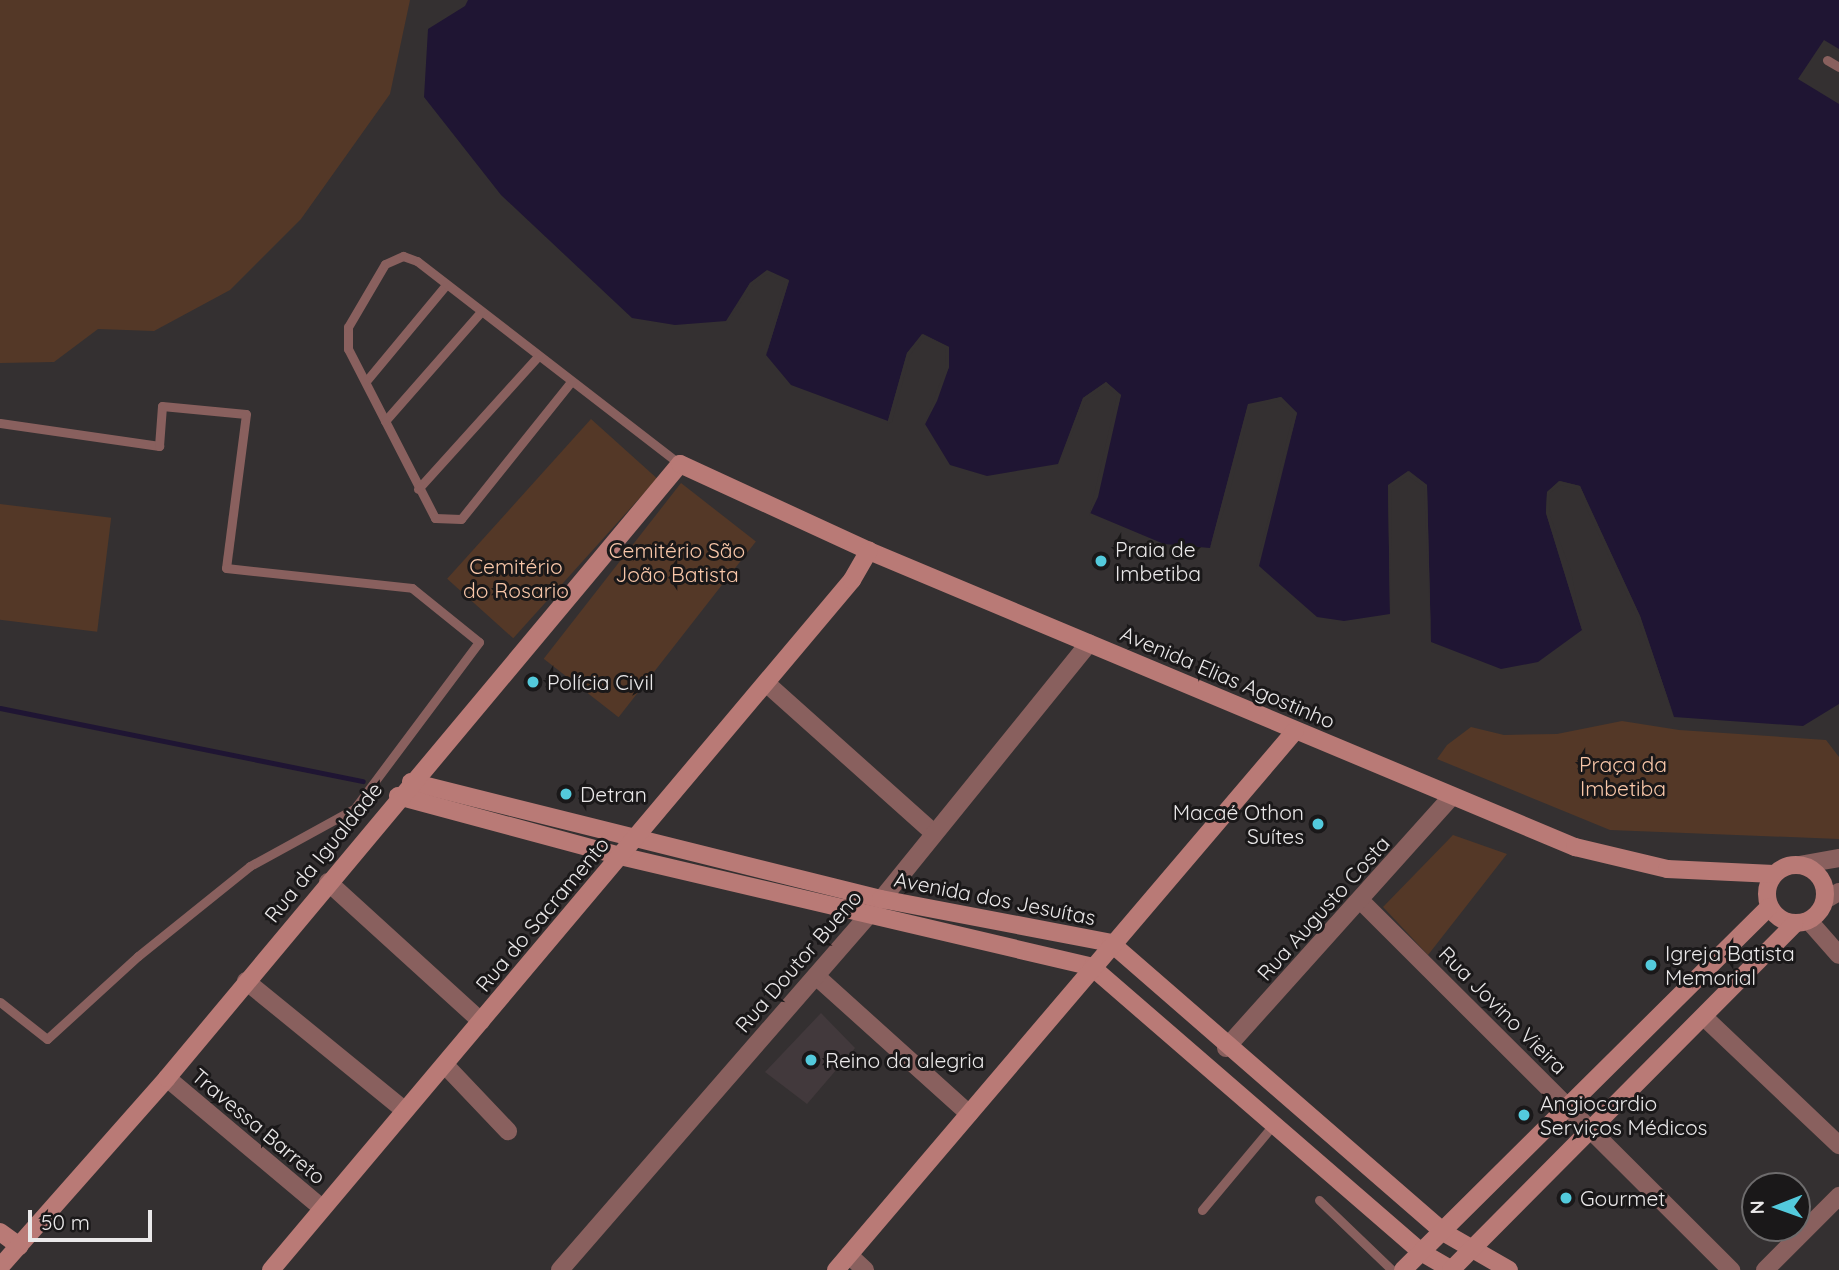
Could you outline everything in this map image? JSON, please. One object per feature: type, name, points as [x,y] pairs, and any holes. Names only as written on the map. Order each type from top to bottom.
[{"type":"street","name":"Avenida Elias Agostinho","points":[[680,464],[869,551],[1575,847],[1631,863],[1703,873],[1774,874]]},
{"type":"street","name":"Rua da Igualdade","points":[[0,1267],[167,1078],[398,796],[680,464]]},
{"type":"street","name":"Rua do Sacramento","points":[[271,1270],[404,1110],[446,1066],[852,580],[869,551]]},
{"type":"street","name":"Rua Doutor Bueno","points":[[559,1270],[868,916],[1089,643]]},
{"type":"street","points":[[766,683],[934,833]]},
{"type":"street","points":[[836,1270],[1111,943],[1295,731]]},
{"type":"street","name":"Avenida dos Jesuítas","points":[[411,782],[881,899],[1111,943],[1226,1048],[1443,1232],[1508,1270]]},
{"type":"street","name":"Avenida dos Jesuítas","points":[[398,796],[620,856],[1092,967],[1421,1252],[1452,1270]]},
{"type":"street","name":"Rua Augusto Costa","points":[[1226,1048],[1361,901],[1452,796]]},
{"type":"street","points":[[1839,859],[1799,865],[1774,874],[1767,890],[1769,906],[1779,919],[1801,922],[1839,955]]},
{"type":"street","points":[[1452,1270],[1801,922],[1832,896],[1814,871],[1799,865]]},
{"type":"street","points":[[328,881],[481,1021]]},
{"type":"street","name":"Rua Jovino Vieira","points":[[1361,901],[1731,1270]]},
{"type":"street","points":[[1403,1270],[1569,1108],[1769,906]]},
{"type":"street","points":[[816,976],[969,1114]]},
{"type":"street","points":[[246,981],[404,1110]]},
{"type":"street","points":[[1705,1018],[1839,1145]]},
{"type":"street","points":[[446,1066],[508,1130]]},
{"type":"street","name":"Travessa Barreto","points":[[167,1078],[321,1208]]},
{"type":"street","points":[[1765,1270],[1839,1196]]},
{"type":"street","points":[[0,1232],[19,1245]]},
{"type":"street","points":[[849,1255],[865,1270]]},
{"type":"lane","points":[[1827,60],[1839,67]]},
{"type":"lane","points":[[570,383],[461,519],[435,518],[348,349],[346,337],[385,264],[403,256],[446,285],[570,383],[680,464]]},
{"type":"lane","points":[[366,380],[446,285]]},
{"type":"lane","points":[[385,421],[480,313]]},
{"type":"lane","points":[[418,489],[538,356]]},
{"type":"lane","points":[[0,423],[159,446],[162,406],[246,414],[226,568],[412,588],[480,642],[354,809],[250,866],[138,956],[47,1039],[0,1002]]},
{"type":"lane","points":[[1202,1210],[1274,1124]]},
{"type":"lane","points":[[1319,1200],[1392,1270]]},
{"type":"shaded area","points":[[468,0],[1839,0],[1839,704],[1803,726],[1674,717],[1640,616],[1580,486],[1560,481],[1547,492],[1546,513],[1582,630],[1538,662],[1501,669],[1431,642],[1427,485],[1409,471],[1388,486],[1390,614],[1344,621],[1317,617],[1259,566],[1297,413],[1281,397],[1248,405],[1210,548],[1164,544],[1090,513],[1121,395],[1106,382],[1083,398],[1058,464],[987,476],[950,465],[925,424],[949,367],[949,347],[923,334],[907,353],[888,421],[791,385],[766,355],[789,281],[767,271],[750,283],[726,321],[675,325],[632,318],[501,195],[424,97],[428,29],[465,6]]},
{"type":"shaded area","name":"Reino da alegria","points":[[821,1013],[855,1048],[807,1104],[765,1072]]},
{"type":"green space","points":[[0,0],[410,0],[390,94],[301,219],[230,290],[154,331],[98,329],[54,362],[0,363]]},
{"type":"green space","name":"Cemitério do Rosario","points":[[591,419],[657,479],[513,638],[447,579]]},
{"type":"green space","name":"Cemitério São João Batista","points":[[681,483],[756,541],[619,717],[544,659]]},
{"type":"green space","points":[[0,504],[111,518],[97,632],[0,620]]},
{"type":"green space","name":"Praça da Imbetiba","points":[[1622,721],[1679,730],[1826,740],[1839,757],[1839,839],[1610,830],[1437,759],[1447,745],[1471,727],[1504,735],[1557,734]]},
{"type":"green space","points":[[1453,835],[1507,854],[1428,955],[1383,907]]},
{"type":"pier","points":[[1824,40],[1839,49],[1839,104],[1798,79]]},
{"type":"pier","points":[[767,270],[789,280],[765,359],[785,282],[767,274],[753,285],[726,324],[750,283]]},
{"type":"pier","points":[[922,334],[949,347],[949,367],[937,401],[923,428],[946,367],[945,349],[923,338],[910,355],[892,422],[887,424],[907,353]]},
{"type":"pier","points":[[1106,382],[1121,395],[1098,497],[1089,516],[1117,396],[1106,386],[1086,400],[1057,468],[1083,398]]},
{"type":"pier","points":[[1281,397],[1297,413],[1256,569],[1293,414],[1279,400],[1251,407],[1228,499],[1210,548],[1248,404]]},
{"type":"pier","points":[[1408,471],[1427,485],[1431,642],[1424,487],[1408,476],[1392,487],[1390,617],[1388,485]]},
{"type":"pier","points":[[1559,481],[1580,486],[1640,616],[1674,717],[1637,617],[1585,505],[1577,489],[1560,485],[1550,493],[1549,513],[1571,571],[1583,633],[1546,513],[1547,492]]},
{"type":"waterway","points":[[0,708],[363,781]]},
{"type":"place","name":"Praia de Imbetiba","points":[[1101,561]]},
{"type":"place","name":"Polícia Civil","points":[[533,682]]},
{"type":"place","name":"Detran","points":[[566,794]]},
{"type":"place","name":"Macaé Othon Suítes","points":[[1318,824]]},
{"type":"place","name":"Igreja Batista Memorial","points":[[1651,965]]},
{"type":"place","name":"Reino da alegria","points":[[811,1060]]},
{"type":"place","name":"Angiocardio Serviços Médicos","points":[[1524,1115]]},
{"type":"place","name":"Gourmet","points":[[1566,1198]]}]
